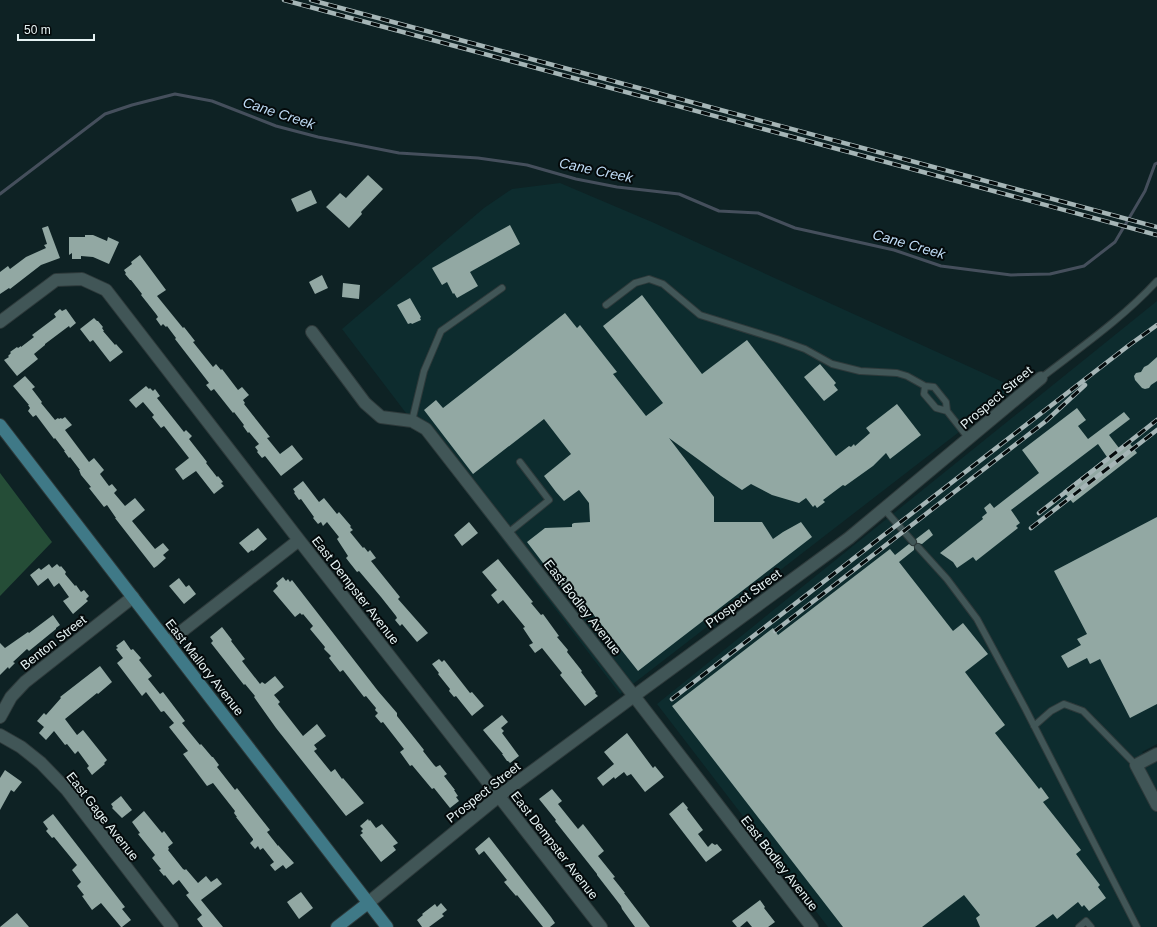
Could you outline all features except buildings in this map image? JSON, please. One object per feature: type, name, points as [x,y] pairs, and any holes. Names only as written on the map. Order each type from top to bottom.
[{"type":"main road","name":"East Mallory Avenue","points":[[0,425],[387,927]]},
{"type":"main road","name":"Prospect Street","points":[[337,927],[368,903]]},
{"type":"street","name":"East Dempster Avenue","points":[[0,322],[56,280],[82,279],[106,290],[601,927]]},
{"type":"street","name":"East Bodley Avenue","points":[[312,332],[365,404],[381,417],[412,421],[426,429],[812,927]]},
{"type":"street","name":"Prospect Street","points":[[368,903],[499,796],[843,543],[1041,378]]},
{"type":"street","points":[[168,642],[299,540]]},
{"type":"street","name":"Benton Street","points":[[0,717],[11,697],[25,682],[133,597]]},
{"type":"street","name":"East Gage Avenue","points":[[0,735],[21,747],[41,763],[66,790],[172,927]]},
{"type":"street","points":[[1157,754],[1136,765],[1157,804]]},
{"type":"lane","points":[[606,305],[635,283],[649,279],[663,284],[700,315],[777,338],[805,349],[832,364],[860,371],[897,373],[907,376],[925,386],[934,387],[946,402],[947,411],[968,439]]},
{"type":"lane","name":"Prospect Street","points":[[1041,378],[1142,298],[1157,281]]},
{"type":"lane","points":[[412,421],[424,371],[441,331],[502,288]]},
{"type":"lane","points":[[925,386],[924,394],[936,408],[947,411]]},
{"type":"lane","points":[[508,533],[549,500],[520,462]]},
{"type":"lane","points":[[884,509],[912,542]]},
{"type":"lane","points":[[918,547],[947,579],[977,619],[1034,726],[1137,927]]},
{"type":"lane","points":[[1034,726],[1051,711],[1064,704],[1083,711],[1136,765]]},
{"type":"lane","points":[[1079,927],[1086,921],[1091,927]]},
{"type":"shaded area","points":[[560,183],[652,222],[1016,388],[620,694],[342,329],[484,208],[512,189]]},
{"type":"shaded area","points":[[1157,301],[1157,744],[1142,752],[1150,761],[1157,758],[1157,927],[828,927],[657,704]]},
{"type":"green space","points":[[0,473],[52,542],[0,596]]},
{"type":"waterway","name":"Cane Creek","points":[[0,194],[105,114],[132,105],[175,94],[212,101],[276,126],[318,137],[399,153],[478,158],[527,165],[576,179],[617,187],[679,194],[719,211],[758,213],[795,228],[894,250],[941,266],[1011,275],[1050,274],[1084,266],[1115,242],[1145,191],[1155,164],[1157,163]]},
{"type":"railway","points":[[284,0],[1157,235]]},
{"type":"railway","points":[[311,0],[1157,227]]},
{"type":"railway","points":[[672,699],[1157,325]]},
{"type":"railway","points":[[775,631],[1046,421],[1085,385]]},
{"type":"railway","points":[[1039,513],[1157,420]]},
{"type":"railway","points":[[1031,528],[1157,430]]}]
